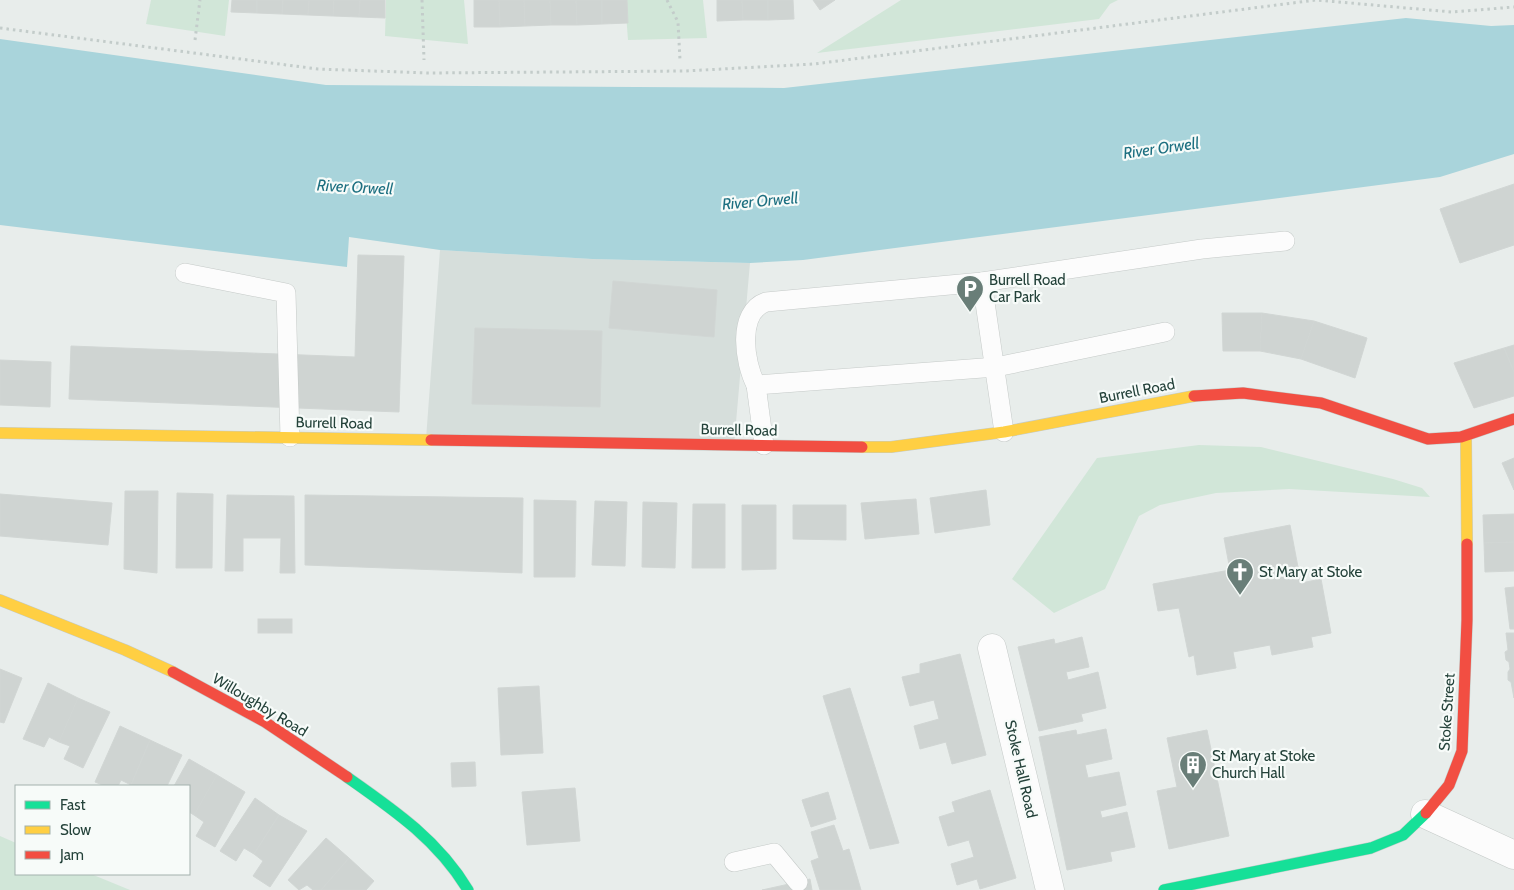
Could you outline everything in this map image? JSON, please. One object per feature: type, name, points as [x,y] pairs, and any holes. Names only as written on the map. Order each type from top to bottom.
[{"type":"main road","name":"Burrell Road","points":[[0,433],[891,447],[1004,432],[1202,394],[1244,393],[1320,403],[1428,438],[1439,440],[1466,437]]},
{"type":"main road","points":[[1466,437],[1514,419]]},
{"type":"main road","name":"Stoke Street","points":[[1164,890],[1371,848],[1402,835],[1425,814],[1449,785],[1462,751],[1467,620],[1466,437]]},
{"type":"main road","name":"Willoughby Road","points":[[0,600],[165,668],[238,707],[323,760],[423,832],[456,867],[468,890]]},
{"type":"street","name":"Stoke Hall Road","points":[[992,648],[1050,890]]},
{"type":"street","points":[[1425,814],[1514,855]]},
{"type":"lane","points":[[764,445],[756,385],[750,374],[747,337],[749,315],[758,305],[766,302],[982,282],[1202,249],[1285,241]]},
{"type":"lane","points":[[186,273],[286,293],[290,437]]},
{"type":"lane","points":[[982,282],[996,367],[1004,432]]},
{"type":"lane","points":[[756,385],[996,367],[1164,332]]},
{"type":"lane","points":[[734,862],[774,853],[798,882]]},
{"type":"path","points":[[194,40],[200,0]]},
{"type":"path","points":[[422,0],[424,60]]},
{"type":"path","points":[[667,0],[678,22],[680,60]]},
{"type":"path","points":[[0,28],[318,69],[428,73],[685,71],[814,64],[1316,0],[1452,12],[1514,7]]},
{"type":"shaded area","points":[[440,250],[592,259],[750,263],[734,445],[426,439]]},
{"type":"green space","points":[[151,0],[229,0],[225,36],[146,24]]},
{"type":"green space","points":[[386,0],[464,0],[468,44],[385,36]]},
{"type":"green space","points":[[625,0],[703,0],[707,38],[628,40]]},
{"type":"green space","points":[[901,0],[1118,0],[1110,4],[1099,19],[817,53]]},
{"type":"green space","points":[[1199,445],[1261,447],[1393,479],[1422,488],[1430,497],[1289,489],[1216,493],[1160,505],[1139,516],[1105,589],[1054,613],[1012,579],[1097,458]]},
{"type":"green space","points":[[0,836],[15,843],[15,875],[93,875],[130,890],[0,890]]},
{"type":"water","name":"River Orwell","points":[[1406,18],[1491,26],[1514,25],[1514,154],[1440,177],[803,260],[750,263],[592,259],[440,250],[349,237],[347,267],[0,225],[0,39],[326,85],[784,88]]},
{"type":"building","points":[[232,0],[257,0],[257,13],[231,12]]},
{"type":"building","points":[[257,0],[283,0],[282,14],[257,13]]},
{"type":"building","points":[[283,0],[309,0],[308,15],[282,14]]},
{"type":"building","points":[[309,0],[334,0],[333,16],[308,15]]},
{"type":"building","points":[[334,0],[360,0],[359,17],[333,16]]},
{"type":"building","points":[[360,0],[385,0],[385,18],[359,17]]},
{"type":"building","points":[[474,0],[499,0],[500,27],[474,27]]},
{"type":"building","points":[[499,0],[524,0],[525,26],[500,27]]},
{"type":"building","points":[[524,0],[550,0],[551,25],[525,26]]},
{"type":"building","points":[[550,0],[576,0],[577,25],[551,25]]},
{"type":"building","points":[[576,0],[602,0],[602,24],[577,25]]},
{"type":"building","points":[[602,0],[627,0],[628,23],[602,24]]},
{"type":"building","points":[[717,0],[742,0],[743,20],[717,21]]},
{"type":"building","points":[[742,0],[768,0],[768,20],[743,20]]},
{"type":"building","points":[[768,0],[793,0],[794,19],[768,20]]},
{"type":"building","points":[[813,0],[835,0],[820,10]]},
{"type":"building","points":[[1514,184],[1514,245],[1460,263],[1440,209]]},
{"type":"building","points":[[358,255],[404,256],[399,412],[69,399],[71,346],[355,357]]},
{"type":"building","points":[[613,281],[717,290],[714,337],[609,328]]},
{"type":"building","points":[[1222,313],[1262,313],[1260,351],[1223,351]]},
{"type":"building","points":[[1262,313],[1314,321],[1301,359],[1260,351]]},
{"type":"building","points":[[1314,321],[1367,338],[1355,378],[1301,359]]},
{"type":"building","points":[[475,328],[602,331],[600,407],[472,404]]},
{"type":"building","points":[[1514,345],[1514,372],[1504,348]]},
{"type":"building","points":[[1504,348],[1514,372],[1514,396],[1474,408],[1454,363]]},
{"type":"building","points":[[0,360],[51,362],[50,407],[0,405]]},
{"type":"building","points":[[1514,458],[1514,490],[1502,463]]},
{"type":"building","points":[[986,490],[990,525],[935,533],[930,498]]},
{"type":"building","points":[[125,491],[158,491],[157,573],[124,569]]},
{"type":"building","points":[[177,493],[213,494],[212,568],[176,568]]},
{"type":"building","points":[[0,494],[112,503],[108,545],[0,536]]},
{"type":"building","points":[[227,495],[294,496],[295,573],[280,573],[281,538],[243,538],[243,571],[225,571]]},
{"type":"building","points":[[305,495],[523,498],[522,573],[305,565]]},
{"type":"building","points":[[916,499],[919,534],[865,539],[861,503]]},
{"type":"building","points":[[534,500],[576,501],[575,577],[534,577]]},
{"type":"building","points":[[595,501],[627,502],[625,566],[592,565]]},
{"type":"building","points":[[643,502],[677,503],[675,568],[642,567]]},
{"type":"building","points":[[693,504],[725,504],[725,568],[692,568]]},
{"type":"building","points":[[742,505],[776,505],[776,569],[742,570]]},
{"type":"building","points":[[793,505],[846,505],[846,540],[793,539]]},
{"type":"building","points":[[1514,514],[1514,542],[1484,543],[1483,515]]},
{"type":"building","name":"St Mary at Stoke","points":[[1290,525],[1301,583],[1321,579],[1331,633],[1311,637],[1313,647],[1272,655],[1270,645],[1233,652],[1236,668],[1197,675],[1194,655],[1189,657],[1179,608],[1158,611],[1153,584],[1230,570],[1224,538]]},
{"type":"building","points":[[1514,542],[1514,571],[1485,572],[1484,543]]},
{"type":"building","points":[[1514,587],[1514,629],[1510,629],[1505,588]]},
{"type":"building","points":[[258,619],[292,619],[292,633],[258,633]]},
{"type":"building","points":[[1506,633],[1514,633],[1514,698],[1511,682],[1508,680],[1510,669],[1505,652],[1508,650]]},
{"type":"building","points":[[1082,637],[1089,667],[1066,672],[1068,680],[1098,672],[1106,708],[1081,714],[1083,721],[1039,731],[1018,647],[1054,639],[1055,644]]},
{"type":"building","points":[[960,654],[986,755],[952,764],[946,742],[920,749],[914,726],[939,719],[934,700],[910,706],[902,677],[920,673],[920,664]]},
{"type":"building","points":[[0,669],[22,678],[4,723],[0,722]]},
{"type":"building","points":[[48,683],[78,698],[59,742],[49,737],[44,747],[23,739]]},
{"type":"building","points":[[539,686],[543,753],[501,755],[498,688]]},
{"type":"building","points":[[850,688],[899,843],[870,849],[823,696]]},
{"type":"building","points":[[78,698],[110,712],[83,768],[64,759],[70,746],[59,742]]},
{"type":"building","points":[[120,726],[150,740],[131,785],[121,780],[118,785],[102,785],[95,782]]},
{"type":"building","points":[[1106,729],[1112,759],[1085,765],[1088,778],[1119,772],[1126,805],[1100,811],[1102,818],[1127,812],[1135,847],[1110,852],[1112,861],[1067,870],[1039,737],[1076,730],[1077,735]]},
{"type":"building","name":"St Mary at Stoke Church Hall","points":[[1207,730],[1229,836],[1169,849],[1157,791],[1177,787],[1167,738]]},
{"type":"building","points":[[150,740],[182,755],[167,785],[131,785]]},
{"type":"building","points":[[189,759],[217,775],[194,815],[190,813],[190,785],[175,785]]},
{"type":"building","points":[[475,762],[476,786],[452,787],[451,763]]},
{"type":"building","points":[[217,775],[245,792],[215,847],[196,836],[204,822],[194,815]]},
{"type":"building","points":[[575,788],[580,841],[527,845],[522,792]]},
{"type":"building","points":[[990,790],[1016,878],[980,889],[977,879],[957,885],[951,864],[974,857],[969,840],[948,846],[939,817],[955,812],[952,802]]},
{"type":"building","points":[[828,792],[836,819],[811,827],[802,800]]},
{"type":"building","points":[[255,798],[279,815],[254,854],[244,848],[236,861],[220,851]]},
{"type":"building","points":[[279,815],[307,831],[270,887],[253,876],[263,861],[254,854]]},
{"type":"building","points":[[834,825],[843,851],[849,849],[861,890],[820,890],[811,861],[819,858],[811,832]]},
{"type":"building","points":[[326,838],[349,858],[321,890],[313,890],[307,885],[299,890],[288,880]]},
{"type":"building","points":[[349,858],[374,881],[366,890],[321,890]]},
{"type":"building","points":[[810,879],[812,890],[762,890],[798,882]]},
{"type":"traffic: fast","points":[[347,777],[398,814],[429,841],[456,872],[468,890]]},
{"type":"traffic: fast","points":[[1164,890],[1371,848],[1403,835],[1426,813]]},
{"type":"traffic: slow","points":[[862,447],[891,447],[1004,432],[1194,396]]},
{"type":"traffic: slow","points":[[0,433],[431,440]]},
{"type":"traffic: slow","points":[[1466,437],[1467,544]]},
{"type":"traffic: slow","points":[[0,600],[125,650],[173,672]]},
{"type":"traffic: jam","points":[[1194,396],[1243,393],[1321,403],[1428,439],[1461,437],[1514,419]]},
{"type":"traffic: jam","points":[[431,440],[862,447]]},
{"type":"traffic: jam","points":[[1426,813],[1449,785],[1462,751],[1467,620],[1467,544]]},
{"type":"traffic: jam","points":[[173,672],[265,722],[347,777]]},
{"type":"place","name":"Burrell Road Car Park","points":[[970,313]]},
{"type":"place","name":"St Mary at Stoke","points":[[1240,596]]},
{"type":"place","name":"St Mary at Stoke Church Hall","points":[[1193,789]]}]
